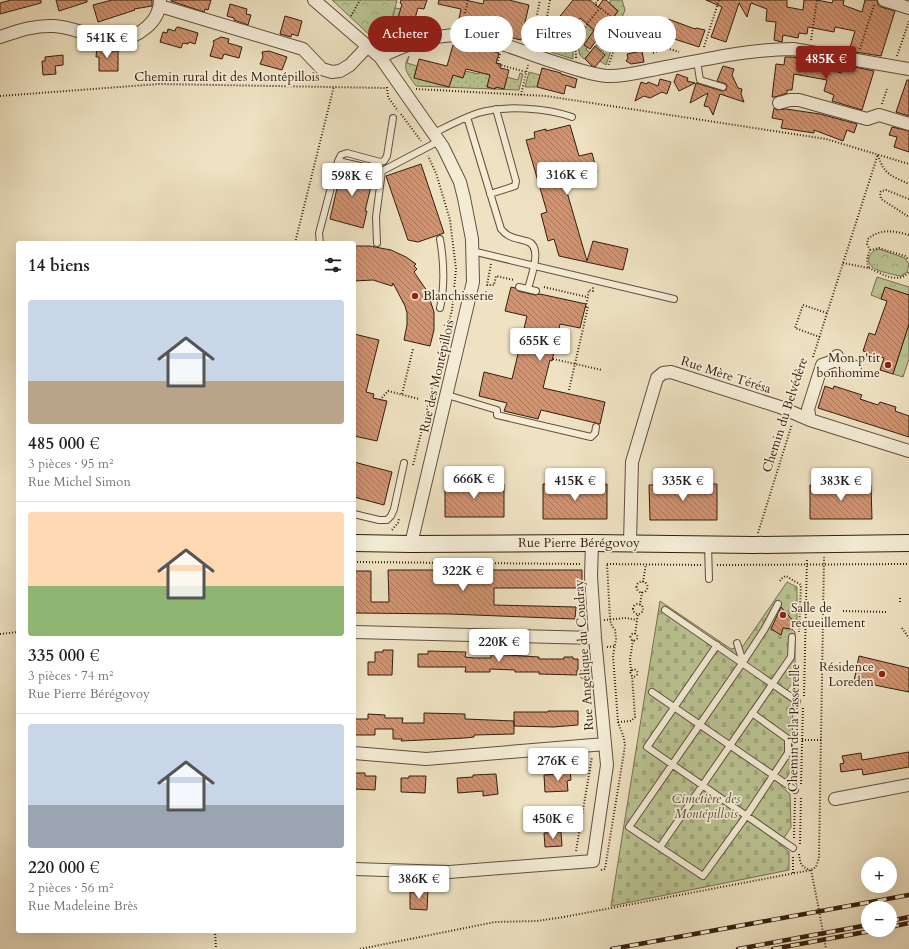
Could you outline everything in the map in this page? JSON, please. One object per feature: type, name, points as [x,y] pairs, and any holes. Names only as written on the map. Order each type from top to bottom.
[{"type":"street","points":[[314,0],[380,57],[417,42],[451,36],[470,36],[491,41],[589,74],[618,76],[776,49],[793,49],[909,69]]},
{"type":"street","points":[[884,0],[909,8]]},
{"type":"street","points":[[0,37],[36,26],[53,26],[66,27],[93,37],[110,40],[121,39],[133,36],[145,29],[156,16],[160,3],[303,49],[322,69],[332,72],[340,71],[350,65],[367,47]]},
{"type":"street","name":"Rue des Montépillois","points":[[380,57],[443,147],[460,182],[472,239],[473,282],[411,544]]},
{"type":"street","points":[[779,103],[790,100],[799,100],[868,119],[878,114],[909,124]]},
{"type":"street","points":[[810,420],[808,409],[822,365],[831,362],[835,358],[855,367]]},
{"type":"street","name":"Rue Mère Térésa","points":[[630,543],[632,462],[657,378],[663,374],[670,372],[780,407],[810,420],[909,451]]},
{"type":"street","name":"Rue Pierre Bérégovoy","points":[[356,543],[630,543],[754,545],[909,543]]},
{"type":"street","name":"Rue Angélique du Coudray","points":[[592,543],[595,638],[607,765],[595,865]]},
{"type":"street","points":[[356,632],[595,638]]},
{"type":"street","points":[[356,753],[426,759],[605,744]]},
{"type":"street","points":[[835,799],[909,785]]},
{"type":"street","points":[[356,869],[449,872],[573,862],[595,865]]},
{"type":"lane","points":[[701,61],[700,80],[723,87]]},
{"type":"lane","points":[[490,194],[514,186],[516,181],[496,109]]},
{"type":"lane","points":[[338,161],[382,171],[424,149],[454,122],[479,113],[496,109],[534,109],[558,112],[572,117]]},
{"type":"lane","points":[[467,117],[501,229],[506,235],[528,241],[533,244],[536,251],[528,289]]},
{"type":"lane","points":[[320,241],[319,233],[338,161],[341,155],[347,153],[380,162],[384,161],[387,156],[393,118]]},
{"type":"lane","points":[[377,243],[376,217],[382,171]]},
{"type":"lane","points":[[440,239],[444,278],[440,308]]},
{"type":"lane","points":[[472,251],[674,298]]},
{"type":"lane","points":[[519,287],[536,291]]},
{"type":"lane","points":[[447,395],[497,410],[497,415],[591,437],[595,433],[596,427]]},
{"type":"lane","points":[[356,514],[379,520],[387,520],[391,516],[394,509],[404,463]]},
{"type":"lane","points":[[707,544],[709,579]]},
{"type":"lane","points":[[752,713],[788,740],[788,753],[747,815],[703,876],[629,827],[743,662],[764,630],[778,604]]},
{"type":"lane","points":[[665,610],[716,646],[743,662],[797,701]]},
{"type":"lane","points":[[660,847],[791,657],[792,637]]},
{"type":"lane","points":[[737,643],[743,662]]},
{"type":"lane","points":[[716,646],[647,747],[793,848]]},
{"type":"lane","points":[[652,692],[795,790]]},
{"type":"path","points":[[350,17],[360,0]]},
{"type":"path","points":[[465,13],[468,0]]},
{"type":"path","points":[[521,95],[531,54],[530,48],[540,0]]},
{"type":"path","points":[[547,16],[550,0]]},
{"type":"path","points":[[598,0],[595,4],[623,26],[604,75]]},
{"type":"path","points":[[701,61],[702,53],[719,0]]},
{"type":"path","points":[[810,52],[817,0]]},
{"type":"path","points":[[864,37],[876,0]]},
{"type":"path","points":[[586,26],[600,8]]},
{"type":"path","points":[[898,52],[909,21]]},
{"type":"path","points":[[574,69],[576,58],[575,52]]},
{"type":"path","points":[[497,64],[526,72]]},
{"type":"path","points":[[390,73],[387,82],[388,97],[418,137],[436,173],[450,220],[456,269],[452,310],[413,465]]},
{"type":"path","name":"Chemin rural dit des Montépillois","points":[[0,96],[159,84],[387,88]]},
{"type":"path","points":[[295,241],[334,86]]},
{"type":"path","points":[[402,88],[546,96],[826,138],[909,164]]},
{"type":"path","points":[[878,114],[887,89]]},
{"type":"path","points":[[878,154],[880,164],[884,171],[909,184]]},
{"type":"path","name":"Chemin du Belvédère","points":[[813,358],[878,154]]},
{"type":"path","points":[[909,199],[886,190],[881,191],[880,193],[881,199],[909,217]]},
{"type":"path","points":[[870,250],[867,244],[868,240],[877,233],[893,232],[909,235]]},
{"type":"path","points":[[870,250],[879,248],[905,256],[909,260]]},
{"type":"path","points":[[869,268],[866,261],[870,250]]},
{"type":"path","points":[[843,263],[869,268],[889,277],[896,278],[904,277],[909,272]]},
{"type":"path","points":[[569,390],[588,307],[586,307],[589,290],[593,290],[595,280]]},
{"type":"path","points":[[820,337],[795,328],[803,305],[827,313]]},
{"type":"path","points":[[402,394],[413,349]]},
{"type":"path","points":[[553,359],[602,370]]},
{"type":"path","points":[[380,400],[388,391],[419,399]]},
{"type":"path","name":"Chemin du Belvédère","points":[[754,545],[796,414]]},
{"type":"path","points":[[390,563],[391,531],[398,523],[400,516]]},
{"type":"path","name":"Chemin de la Passerelle","points":[[807,544],[799,855],[800,863],[804,868],[811,870]]},
{"type":"path","points":[[360,949],[474,925],[495,922],[538,921],[564,917],[811,870],[816,867],[819,858],[824,544]]},
{"type":"path","points":[[356,562],[592,564]]},
{"type":"path","points":[[595,865],[605,869],[625,741],[618,722],[613,656],[616,639],[615,630],[610,620],[607,564],[909,564]]},
{"type":"path","points":[[643,582],[646,564]]},
{"type":"path","points":[[780,581],[786,576],[801,585],[799,639]]},
{"type":"path","points":[[642,592],[637,590],[636,586],[639,582],[643,582]]},
{"type":"path","points":[[633,640],[637,638],[635,634],[638,614],[641,614],[643,610],[642,606],[640,605],[642,592],[647,588],[647,584],[643,582]]},
{"type":"path","points":[[900,597],[900,602]]},
{"type":"path","points":[[638,614],[635,613],[634,608],[635,606],[640,605]]},
{"type":"path","points":[[843,611],[887,612]]},
{"type":"path","points":[[594,621],[626,618],[637,620]]},
{"type":"path","points":[[902,628],[909,638]]},
{"type":"path","points":[[0,634],[16,632]]},
{"type":"path","points":[[618,722],[631,721],[635,717],[630,659],[633,640],[630,637],[635,634]]},
{"type":"path","points":[[796,738],[799,655]]},
{"type":"path","points":[[631,671],[635,669],[638,672],[635,676],[632,675]]},
{"type":"path","points":[[802,740],[821,740]]},
{"type":"path","points":[[573,862],[592,758],[591,746]]},
{"type":"path","points":[[793,873],[796,753]]},
{"type":"path","points":[[811,870],[826,949]]},
{"type":"path","points":[[215,933],[216,949]]},
{"type":"green space","points":[[332,0],[397,0],[393,16],[368,16],[368,33]]},
{"type":"green space","points":[[611,0],[622,0],[625,10],[623,16],[615,16],[618,11],[609,3]]},
{"type":"green space","points":[[395,8],[401,9],[399,16],[393,16]]},
{"type":"green space","points":[[588,25],[594,32],[594,37],[586,49],[586,28]]},
{"type":"green space","points":[[586,49],[590,53],[584,59],[579,52],[586,52]]},
{"type":"green space","points":[[551,52],[573,52],[573,59]]},
{"type":"green space","points":[[597,52],[610,52],[606,65],[600,61]]},
{"type":"green space","points":[[409,56],[407,63],[417,66],[414,77],[449,87],[453,75],[463,78],[465,71],[479,74],[479,72],[462,67],[490,75],[487,87],[495,89],[496,87],[504,89],[507,77],[518,80],[520,73],[523,74],[519,90],[416,86],[406,68],[407,60]]},
{"type":"green space","points":[[529,72],[540,75],[537,87],[525,87]]},
{"type":"green space","points":[[879,249],[905,258],[909,264],[907,272],[902,276],[899,276],[879,271],[874,268],[869,262],[869,257],[873,252]]},
{"type":"green space","points":[[877,277],[909,287],[909,295],[885,288],[881,299],[871,295]]},
{"type":"green space","points":[[909,324],[909,359],[903,377],[893,374]]},
{"type":"green space","name":"Cimetière des Montépillois","points":[[787,582],[797,587],[797,622],[792,629],[795,632],[795,679],[783,696],[793,703],[792,769],[781,786],[790,794],[791,827],[780,844],[789,852],[789,870],[611,906],[660,601],[731,649],[743,646]]},
{"type":"building","points":[[11,0],[41,0],[41,3],[0,14],[0,3]]},
{"type":"building","points":[[56,0],[87,0],[87,2],[59,11]]},
{"type":"building","points":[[112,0],[152,0],[152,6],[134,9],[135,10],[98,22],[93,5]]},
{"type":"building","points":[[171,0],[211,0],[208,10],[205,9],[204,12]]},
{"type":"building","points":[[401,0],[427,0],[424,9],[418,8],[416,16],[399,16],[402,4],[400,3]]},
{"type":"building","points":[[439,0],[465,0],[483,4],[484,0],[509,0],[529,5],[526,16],[521,16],[521,40],[513,38],[513,16],[460,16],[461,9],[438,4]]},
{"type":"building","points":[[573,0],[590,0],[598,7],[603,0],[606,0],[618,11],[614,16],[594,16],[594,30],[586,23],[586,16],[560,16]]},
{"type":"building","points":[[706,0],[787,0],[787,7],[803,10],[804,0],[817,0],[832,3],[833,0],[844,0],[843,5],[862,12],[865,0],[877,0],[878,5],[881,7],[895,11],[881,56],[849,51],[855,31],[835,27],[834,32],[808,27],[807,34],[799,33],[798,38],[783,35],[782,42],[774,40],[776,22],[766,21],[767,9],[751,3],[747,17],[739,3],[726,42],[711,37],[722,7]]},
{"type":"building","points":[[230,4],[247,9],[246,14],[251,15],[248,25],[227,16]]},
{"type":"building","points":[[285,16],[302,21],[298,36],[292,34],[291,37],[280,34]]},
{"type":"building","points":[[676,22],[695,29],[705,30],[699,47],[676,40]]},
{"type":"building","points":[[178,27],[198,33],[195,44],[189,42],[188,44],[183,43],[181,48],[160,42],[163,32],[167,33],[168,29],[175,31]]},
{"type":"building","points":[[594,30],[594,44],[590,49],[586,46],[586,42]]},
{"type":"building","points":[[221,37],[229,39],[228,43],[242,47],[239,58],[224,54],[222,59],[210,56],[214,43],[213,41]]},
{"type":"building","points":[[97,46],[111,47],[111,51],[118,51],[118,71],[99,71],[99,57],[96,57]]},
{"type":"building","points":[[594,47],[594,52],[602,52],[605,55],[595,67],[585,59]]},
{"type":"building","points":[[269,51],[287,57],[282,70],[260,64],[263,57],[262,52]]},
{"type":"building","points":[[451,52],[495,52],[499,53],[496,63],[501,64],[500,68],[509,70],[504,89],[487,87],[490,75],[466,69],[463,78],[453,75],[449,87],[414,78],[419,59],[447,66]]},
{"type":"building","points":[[642,52],[644,62],[631,64],[626,61],[628,58],[627,54]]},
{"type":"building","points":[[63,55],[63,65],[55,66],[56,74],[43,75],[42,61],[45,61],[45,57]]},
{"type":"building","points":[[785,57],[821,62],[820,66],[841,73],[844,65],[874,71],[862,110],[832,101],[834,95],[824,91],[827,80],[794,74],[792,90],[787,90],[787,93],[772,97],[776,64],[784,65]]},
{"type":"building","points":[[723,66],[734,69],[732,75],[738,88],[742,89],[741,94],[744,102],[720,94],[713,115],[709,107],[704,106],[708,93],[690,103],[696,83],[722,91],[726,90],[726,84],[717,81]]},
{"type":"building","points":[[542,68],[577,79],[575,88],[566,85],[564,94],[537,87]]},
{"type":"building","points":[[677,74],[688,78],[687,81],[695,83],[679,91],[674,82]]},
{"type":"building","points":[[660,79],[671,82],[667,94],[662,92],[650,98],[644,96],[635,101],[641,82],[647,84],[648,82],[658,86]]},
{"type":"building","points":[[907,80],[909,80],[909,116],[896,112]]},
{"type":"building","points":[[774,108],[777,110],[786,109],[820,114],[857,124],[854,133],[847,130],[843,141],[814,130],[814,133],[781,128],[783,120],[772,118]]},
{"type":"building","points":[[570,125],[579,156],[592,153],[597,172],[564,182],[587,261],[593,241],[628,249],[623,270],[559,256],[554,239],[548,241],[541,214],[547,212],[526,140],[535,138],[534,132],[546,129],[546,131]]},
{"type":"building","points":[[892,127],[909,131],[909,152],[894,147],[897,137],[889,135]]},
{"type":"building","points":[[421,164],[444,233],[418,242],[408,240],[386,176]]},
{"type":"building","points":[[342,166],[374,174],[365,211],[367,211],[363,228],[330,219]]},
{"type":"building","name":"Blanchisserie","points":[[356,246],[370,246],[391,250],[406,257],[416,264],[414,266],[417,269],[414,272],[427,291],[434,312],[434,330],[430,346],[404,340],[407,325],[407,313],[405,306],[393,283],[392,286],[373,280],[356,281]]},
{"type":"building","points":[[511,287],[518,291],[535,295],[540,294],[586,304],[580,328],[560,324],[552,361],[550,360],[543,388],[605,402],[600,424],[541,410],[538,419],[504,411],[507,403],[479,396],[484,372],[512,379],[527,316],[505,311]]},
{"type":"building","points":[[885,287],[909,295],[909,324],[893,374],[880,370],[884,358],[863,351],[869,333],[875,335],[887,301],[881,299]]},
{"type":"building","points":[[356,334],[379,340],[366,392],[374,394],[373,398],[387,401],[377,441],[356,436]]},
{"type":"building","points":[[825,386],[833,389],[834,386],[862,395],[860,399],[878,405],[880,402],[896,407],[895,411],[909,416],[909,437],[818,408]]},
{"type":"building","points":[[356,463],[392,472],[384,505],[356,498]]},
{"type":"building","points":[[445,484],[504,484],[504,517],[445,517]]},
{"type":"building","points":[[543,484],[607,484],[607,519],[543,519]]},
{"type":"building","points":[[717,484],[717,520],[650,520],[649,485]]},
{"type":"building","points":[[810,485],[871,485],[872,519],[810,519]]},
{"type":"building","points":[[388,570],[582,570],[582,588],[494,588],[494,605],[576,607],[575,619],[450,614],[356,613],[356,571],[371,571],[371,602],[389,602]]},
{"type":"building","name":"Salle de recueillement","points":[[781,607],[796,624],[792,629],[783,628],[781,635],[771,629]]},
{"type":"building","points":[[383,650],[393,650],[392,675],[368,675],[368,662],[375,662],[375,652],[383,652]]},
{"type":"building","points":[[428,651],[466,652],[465,657],[474,658],[491,658],[491,654],[539,657],[539,659],[564,659],[564,657],[573,657],[573,659],[578,659],[578,670],[577,675],[539,674],[539,672],[515,672],[515,670],[490,669],[490,672],[465,672],[466,667],[418,667],[418,654],[428,654]]},
{"type":"building","name":"Résidence Loreden","points":[[859,656],[909,668],[909,692],[854,681]]},
{"type":"building","points":[[578,711],[578,725],[553,727],[514,726],[514,712]]},
{"type":"building","points":[[424,713],[465,714],[465,719],[514,721],[514,734],[474,735],[474,737],[465,738],[401,741],[402,739],[393,739],[393,729],[375,729],[375,735],[356,735],[356,719],[368,719],[368,714],[385,715],[385,718],[403,718],[402,723],[424,723]]},
{"type":"building","points":[[909,752],[909,767],[863,775],[862,769],[841,772],[840,764],[844,763],[842,756],[861,753],[862,760]]},
{"type":"building","points":[[570,769],[571,780],[567,781],[568,791],[545,792],[544,775],[560,774],[560,770]]},
{"type":"building","points":[[356,773],[365,773],[365,776],[376,776],[375,790],[356,789]]},
{"type":"building","points":[[496,774],[498,794],[483,796],[483,791],[458,793],[457,778],[473,777],[473,775]]},
{"type":"building","points":[[409,776],[426,776],[425,793],[401,792],[401,778],[409,778]]},
{"type":"building","points":[[561,832],[562,846],[545,847],[544,833]]},
{"type":"building","points":[[416,889],[428,890],[427,910],[410,909],[410,892],[416,892]]},
{"type":"railway","points":[[612,949],[909,895]]},
{"type":"railway","points":[[897,920],[909,917]]},
{"type":"railway","points":[[897,926],[909,923]]},
{"type":"railway","points":[[738,949],[861,926]]},
{"type":"railway","points":[[773,949],[861,933]]},
{"type":"place","name":"Blanchisserie","points":[[415,296]]},
{"type":"place","name":"Mon p'tit bonhomme","points":[[888,365]]},
{"type":"place","name":"Salle de recueillement","points":[[783,615]]},
{"type":"place","name":"Résidence Loreden","points":[[882,674]]}]
